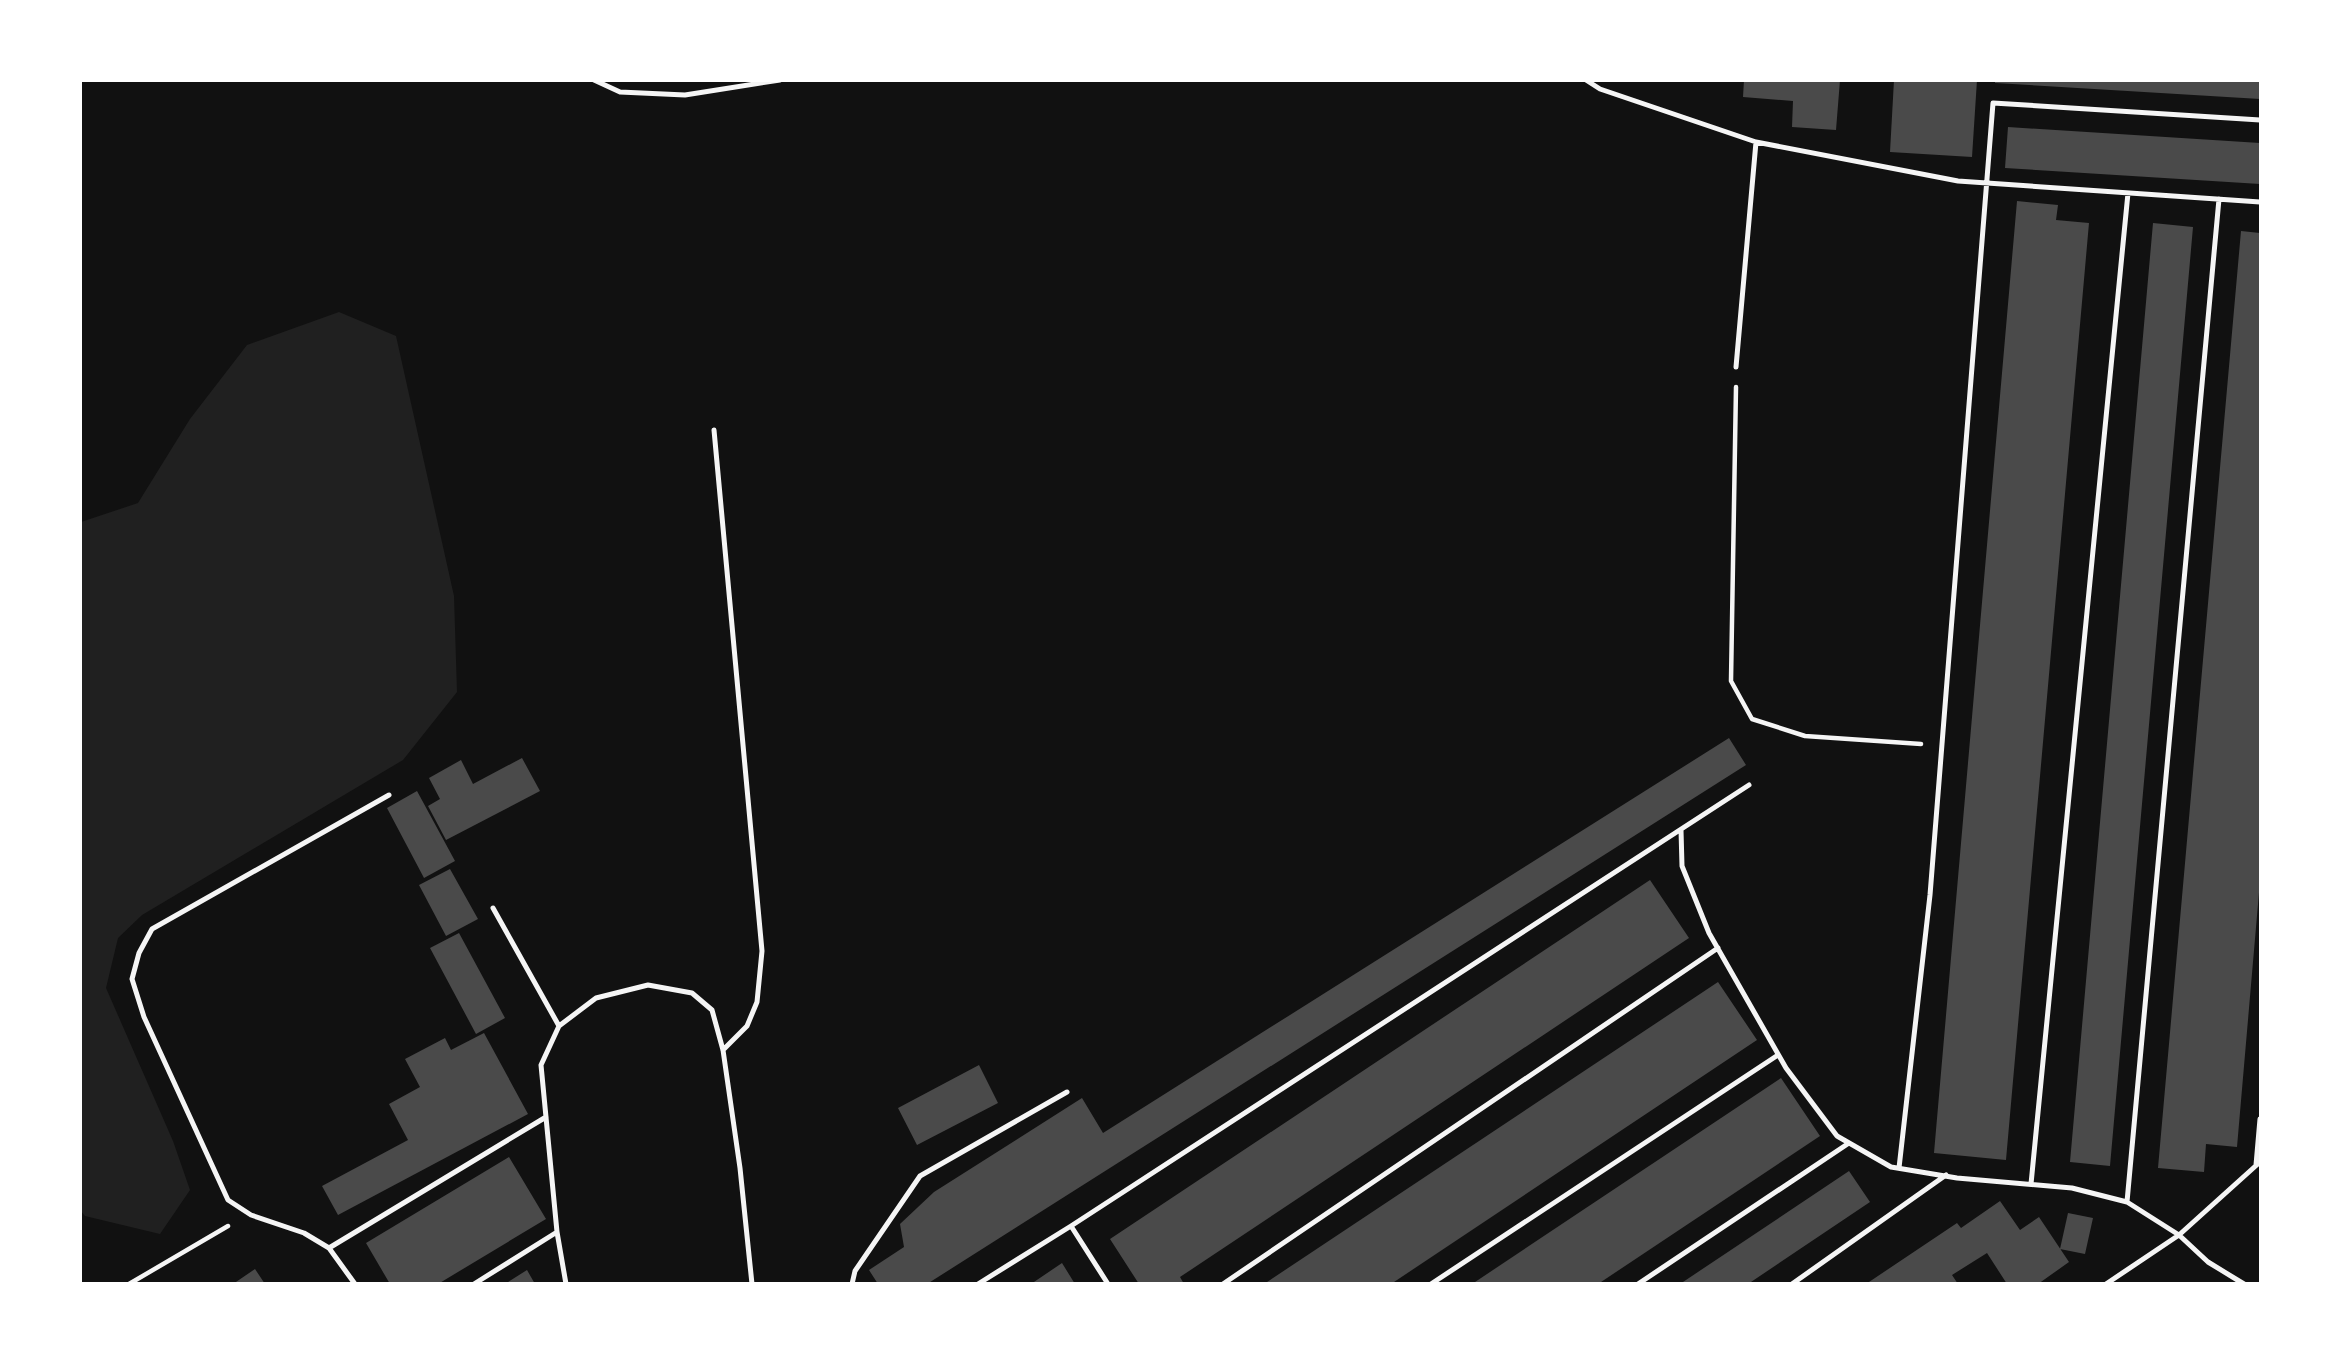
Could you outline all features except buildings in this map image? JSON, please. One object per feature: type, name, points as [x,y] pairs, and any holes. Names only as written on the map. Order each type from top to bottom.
[{"type":"lane","points":[[594,80],[620,92],[685,94],[780,80]]},
{"type":"lane","points":[[1586,80],[1600,89],[1756,142],[1958,181],[2260,202]]},
{"type":"lane","points":[[1899,1168],[1930,895],[1993,103],[2260,120]]},
{"type":"lane","points":[[1736,367],[1756,142]]},
{"type":"lane","points":[[2031,1184],[2128,193]]},
{"type":"lane","points":[[2127,1202],[2219,199]]},
{"type":"lane","points":[[714,429],[762,951],[757,1002],[747,1026],[723,1050]]},
{"type":"lane","points":[[978,1283],[1071,1226],[1749,785]]},
{"type":"lane","points":[[355,1283],[329,1248],[304,1233],[251,1216],[228,1200],[144,1017],[132,979],[139,953],[152,929],[389,795]]},
{"type":"lane","points":[[1681,830],[1682,866],[1709,933],[1778,1055],[1837,1136],[1891,1167],[2072,1188],[2127,1202],[2179,1236],[2208,1262],[2244,1283]]},
{"type":"lane","points":[[494,908],[559,1026]]},
{"type":"lane","points":[[1223,1283],[1718,948]]},
{"type":"lane","points":[[566,1283],[558,1232],[541,1065],[559,1026],[596,998],[648,985],[692,993],[712,1010],[723,1050],[740,1168],[752,1283]]},
{"type":"lane","points":[[1431,1283],[1778,1055]]},
{"type":"lane","points":[[852,1283],[855,1271],[920,1176],[1068,1093]]},
{"type":"lane","points":[[329,1248],[547,1117]]},
{"type":"lane","points":[[2106,1283],[2179,1236],[2258,1164],[2260,1119]]},
{"type":"lane","points":[[1638,1283],[1849,1143]]},
{"type":"lane","points":[[1792,1283],[1946,1175]]},
{"type":"lane","points":[[1071,1226],[1108,1283]]},
{"type":"lane","points":[[474,1283],[558,1232]]},
{"type":"path","points":[[1736,367],[1731,681],[1741,700],[1752,719],[1805,736],[1942,746]]},
{"type":"path","points":[[129,1283],[220,1229],[251,1216]]},
{"type":"shaded area","points":[[339,312],[396,336],[454,596],[457,692],[403,760],[142,915],[118,938],[106,988],[173,1141],[190,1190],[160,1234],[85,1216],[80,1210],[81,522],[138,503],[190,419],[247,345]]}]
